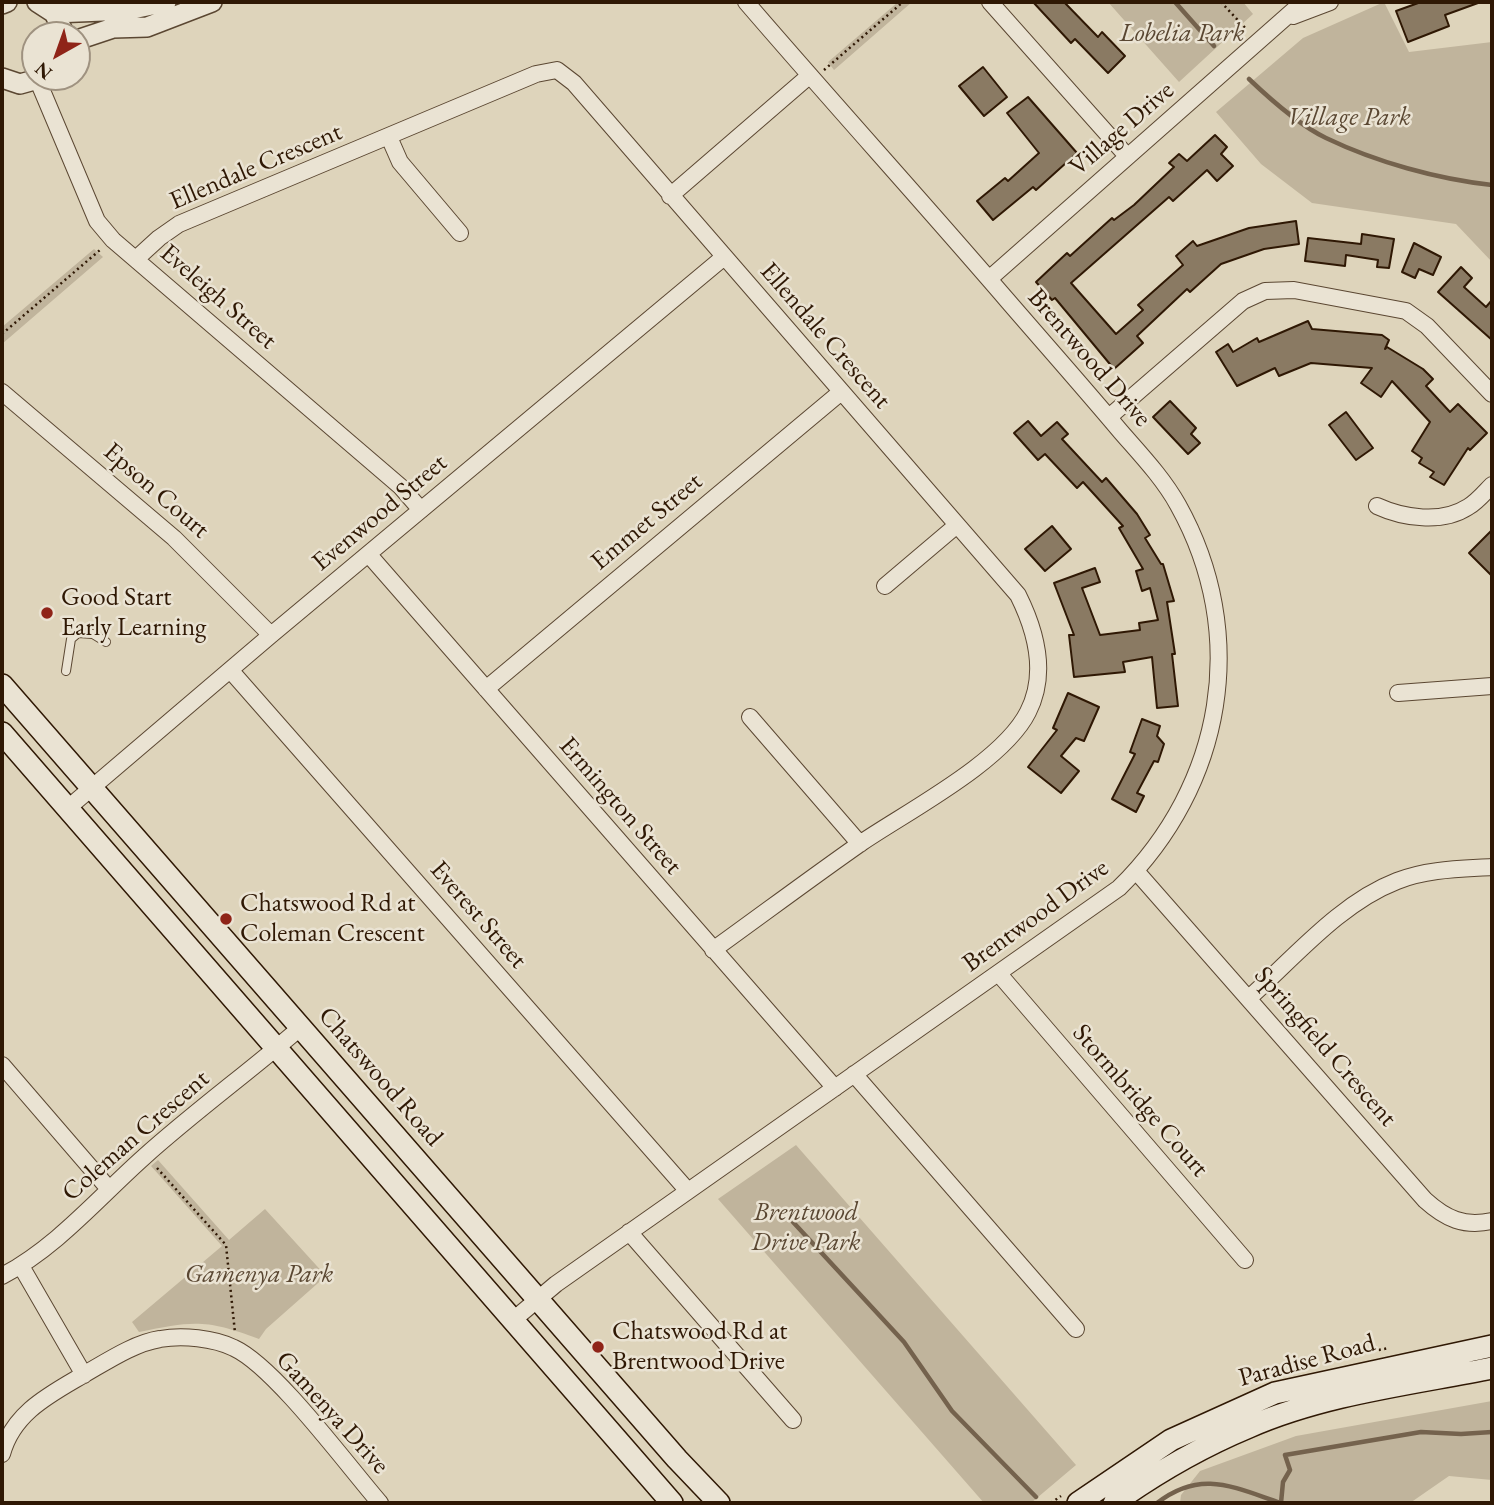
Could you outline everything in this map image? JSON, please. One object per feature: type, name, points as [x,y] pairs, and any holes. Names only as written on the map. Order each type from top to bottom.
[{"type":"main road","name":"Chatswood Road","points":[[2,685],[677,1460],[719,1503]]},
{"type":"main road","points":[[2,733],[672,1503]]},
{"type":"main road","name":"Paradise Road","points":[[1078,1503],[1171,1440],[1275,1393],[1492,1346]]},
{"type":"main road","name":"Paradise Road","points":[[1114,1503],[1148,1480],[1250,1426],[1353,1396],[1492,1368]]},
{"type":"street","points":[[2,4],[7,2]]},
{"type":"street","points":[[37,2],[54,13],[58,21]]},
{"type":"street","points":[[54,13],[128,10],[166,2]]},
{"type":"street","points":[[91,35],[113,28],[147,27],[212,2]]},
{"type":"street","name":"Brentwood Drive","points":[[512,1321],[536,1298],[1099,903],[1136,871],[1182,807],[1205,751],[1217,700],[1219,647],[1214,597],[1188,524],[1156,474],[746,2]]},
{"type":"street","points":[[990,2],[1127,156]]},
{"type":"street","name":"Village Drive","points":[[989,279],[1303,2]]},
{"type":"street","name":"Village Drive","points":[[1289,17],[1330,2]]},
{"type":"street","name":"Ellendale Crescent","points":[[136,259],[179,224],[537,74],[557,70],[574,83],[1018,595],[1033,626],[1039,653],[1037,683],[1028,712],[1009,738],[986,760],[860,844],[713,950]]},
{"type":"street","points":[[670,196],[809,76]]},
{"type":"street","name":"Eveleigh Street","points":[[27,91],[97,221],[113,240],[401,487],[421,510]]},
{"type":"street","points":[[389,137],[400,162],[460,233]]},
{"type":"street","name":"Evenwood Street","points":[[68,808],[724,257]]},
{"type":"street","points":[[1109,417],[1243,301],[1265,291],[1294,290],[1406,311],[1427,327],[1492,394]]},
{"type":"street","name":"Epson Court","points":[[2,392],[174,538],[271,635]]},
{"type":"street","name":"Emmet Street","points":[[486,689],[841,392]]},
{"type":"street","points":[[1377,506],[1401,516],[1450,516],[1469,507],[1492,485]]},
{"type":"street","points":[[885,586],[957,526]]},
{"type":"street","name":"Ermington Street","points":[[370,556],[835,1088]]},
{"type":"street","name":"Everest Street","points":[[231,671],[688,1191]]},
{"type":"street","points":[[1398,693],[1492,686]]},
{"type":"street","points":[[750,717],[860,844]]},
{"type":"street","points":[[1250,997],[1369,894],[1399,880],[1435,871],[1492,867]]},
{"type":"street","name":"Springfield Crescent","points":[[1136,871],[1250,997],[1425,1200],[1442,1215],[1465,1224],[1492,1221]]},
{"type":"street","name":"Stormbridge Court","points":[[999,974],[1245,1260]]},
{"type":"street","name":"Coleman Crescent","points":[[2,1276],[21,1266],[73,1224],[145,1156],[300,1028]]},
{"type":"street","points":[[2,1065],[109,1189]]},
{"type":"street","points":[[854,1074],[1076,1329]]},
{"type":"street","points":[[629,1232],[793,1420]]},
{"type":"street","points":[[21,1266],[84,1375]]},
{"type":"street","name":"Gamenya Drive","points":[[2,1454],[6,1439],[16,1423],[34,1405],[84,1375],[160,1339],[202,1339],[233,1347],[272,1378],[380,1503]]},
{"type":"lane","points":[[66,671],[71,639],[78,633],[93,634],[106,642]]},
{"type":"path","points":[[809,76],[828,69],[903,2]]},
{"type":"path","points":[[1221,2],[1258,43]]},
{"type":"path","points":[[2,334],[113,240]]},
{"type":"path","points":[[145,1156],[226,1245],[236,1326],[233,1347]]},
{"type":"green space","points":[[898,2],[912,2],[834,70],[828,62]]},
{"type":"green space","name":"Lobelia Park","points":[[1108,2],[1243,2],[1253,14],[1179,82]]},
{"type":"green space","name":"Village Park","points":[[1384,2],[1409,52],[1492,42],[1492,262],[1456,224],[1312,203],[1261,164],[1216,112],[1303,38]]},
{"type":"green space","points":[[94,249],[103,257],[2,344],[2,327]]},
{"type":"green space","name":"Brentwood Drive Park","points":[[796,1145],[1076,1465],[1031,1503],[984,1503],[718,1199]]},
{"type":"green space","name":"Gamenya Park","points":[[158,1160],[229,1240],[265,1209],[326,1276],[266,1329],[259,1339],[225,1328],[199,1324],[139,1332],[132,1322],[222,1246],[151,1166]]},
{"type":"green space","points":[[1492,1401],[1492,1480],[1449,1476],[1410,1503],[1180,1503],[1181,1495],[1200,1471],[1296,1436]]},
{"type":"building","points":[[1033,2],[1064,2],[1098,37],[1102,32],[1125,56],[1108,73],[1075,39],[1071,43]]},
{"type":"building","points":[[1421,2],[1478,3],[1445,15],[1449,26],[1408,42],[1396,11]]},
{"type":"building","points":[[983,67],[1007,97],[984,116],[959,86]]},
{"type":"building","points":[[1028,97],[1077,153],[1036,190],[1033,187],[993,220],[977,201],[1005,178],[1008,181],[1039,153],[1007,113]]},
{"type":"building","points":[[1215,135],[1227,147],[1221,154],[1233,166],[1217,181],[1207,170],[1173,201],[1169,197],[1071,283],[1116,334],[1143,310],[1138,305],[1183,265],[1176,256],[1193,241],[1197,246],[1249,228],[1296,221],[1299,244],[1264,249],[1221,264],[1190,292],[1187,289],[1137,336],[1143,343],[1114,369],[1055,298],[1052,300],[1036,282],[1067,253],[1070,256],[1112,218],[1114,220],[1134,205],[1174,167],[1169,163],[1179,154],[1187,161]]},
{"type":"building","points":[[1362,234],[1394,239],[1389,268],[1377,267],[1378,260],[1346,255],[1345,266],[1305,261],[1308,238],[1361,244]]},
{"type":"building","points":[[1414,243],[1441,257],[1433,275],[1419,269],[1415,278],[1402,272]]},
{"type":"building","points":[[1461,267],[1472,278],[1464,287],[1486,307],[1492,300],[1492,340],[1438,292]]},
{"type":"building","points":[[1308,321],[1312,329],[1382,335],[1389,340],[1385,349],[1387,347],[1423,369],[1433,379],[1426,386],[1450,412],[1458,404],[1487,433],[1470,450],[1468,448],[1444,485],[1430,477],[1434,472],[1419,463],[1422,458],[1412,451],[1430,422],[1392,381],[1381,397],[1361,383],[1372,368],[1311,363],[1279,376],[1275,368],[1237,386],[1216,352],[1228,344],[1233,352],[1257,338],[1259,342]]},
{"type":"building","points":[[1170,401],[1196,428],[1191,434],[1200,443],[1188,454],[1153,417]]},
{"type":"building","points":[[1346,412],[1373,448],[1356,460],[1329,425]]},
{"type":"building","points":[[1028,421],[1041,436],[1057,422],[1068,434],[1062,439],[1102,482],[1106,478],[1137,514],[1150,535],[1145,538],[1163,564],[1174,601],[1167,602],[1175,654],[1172,654],[1178,706],[1157,708],[1152,657],[1123,662],[1125,672],[1074,677],[1069,635],[1074,635],[1054,583],[1095,568],[1100,582],[1082,588],[1100,635],[1140,630],[1139,623],[1158,620],[1150,588],[1142,591],[1136,571],[1143,569],[1119,528],[1123,526],[1083,482],[1077,488],[1045,454],[1038,460],[1014,433]]},
{"type":"building","points":[[1052,526],[1071,549],[1045,571],[1025,549]]},
{"type":"building","points":[[1492,530],[1492,576],[1469,553]]},
{"type":"building","points":[[1068,693],[1099,707],[1084,741],[1076,738],[1061,756],[1079,771],[1061,793],[1028,767],[1057,730],[1053,728]]},
{"type":"building","points":[[1142,719],[1160,726],[1157,736],[1164,744],[1158,762],[1154,761],[1137,793],[1144,796],[1136,812],[1112,799],[1135,754],[1130,752]]},
{"type":"waterway","points":[[1175,2],[1214,46]]},
{"type":"waterway","points":[[1249,79],[1296,119],[1316,133],[1345,147],[1407,168],[1492,185]]},
{"type":"waterway","points":[[793,1222],[904,1342],[952,1411],[1036,1497]]},
{"type":"waterway","points":[[1281,1503],[1283,1482],[1290,1470],[1285,1455],[1421,1432],[1492,1432]]},
{"type":"waterway","points":[[1157,1503],[1188,1486],[1203,1484],[1232,1487],[1281,1503]]},
{"type":"place","name":"Good Start Early Learning","points":[[47,613]]},
{"type":"place","name":"Chatswood Rd at Coleman Crescent","points":[[226,919]]},
{"type":"place","name":"Chatswood Rd at Brentwood Drive","points":[[598,1347]]}]
